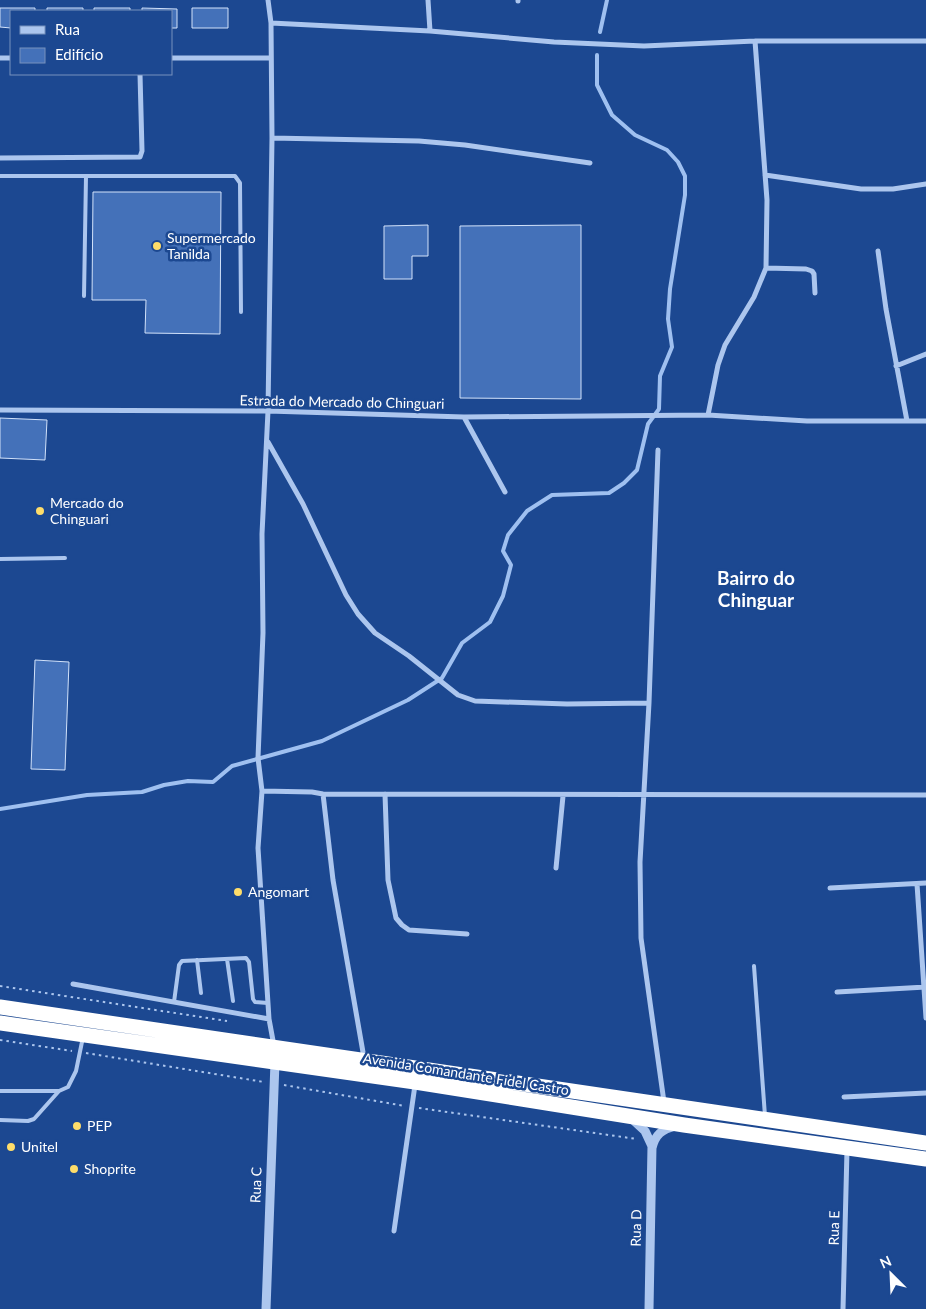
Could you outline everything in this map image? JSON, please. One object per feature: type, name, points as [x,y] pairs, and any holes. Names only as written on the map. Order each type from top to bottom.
[{"type":"highway","name":"Avenida Comandante Fidel Castro","points":[[0,1007],[415,1082],[684,1125],[926,1159]]},
{"type":"highway","name":"Avenida Comandante Fidel Castro","points":[[0,1023],[83,1035],[274,1055],[364,1060],[926,1142]]},
{"type":"street","points":[[268,0],[271,23],[272,138],[268,411],[262,534],[263,633],[258,758],[262,791],[258,848],[268,1003],[274,1055]]},
{"type":"street","points":[[428,0],[430,32]]},
{"type":"street","points":[[271,23],[430,32],[554,42],[644,46],[755,41],[926,41]]},
{"type":"street","points":[[708,415],[718,365],[725,345],[754,297],[766,268],[765,175],[755,41]]},
{"type":"street","points":[[172,58],[272,58]]},
{"type":"street","points":[[0,158],[140,157],[142,151],[140,75]]},
{"type":"street","points":[[272,138],[418,141],[465,145],[590,163]]},
{"type":"street","points":[[765,175],[861,189],[893,189],[926,184]]},
{"type":"street","points":[[878,251],[896,366],[907,421]]},
{"type":"street","points":[[766,268],[806,269],[812,271],[816,293]]},
{"type":"street","points":[[896,366],[926,354]]},
{"type":"street","name":"Estrada do Mercado do Chinguari","points":[[0,410],[268,411],[464,417],[708,415],[807,421],[926,420]]},
{"type":"street","points":[[464,417],[505,492]]},
{"type":"street","points":[[267,441],[303,504],[346,595],[358,614],[375,633],[409,656],[458,695],[476,701],[567,704],[649,703]]},
{"type":"street","points":[[658,450],[645,796],[640,862],[641,938],[664,1105]]},
{"type":"street","points":[[262,791],[323,794],[562,796],[926,795]]},
{"type":"street","points":[[323,794],[333,880],[364,1060]]},
{"type":"street","points":[[386,794],[388,880],[396,918],[402,926],[409,930],[466,934]]},
{"type":"street","points":[[556,868],[562,796]]},
{"type":"street","points":[[830,888],[926,883]]},
{"type":"street","points":[[917,884],[926,1018]]},
{"type":"street","points":[[73,984],[270,1019]]},
{"type":"street","points":[[837,992],[925,987]]},
{"type":"street","name":"Rua C","points":[[266,1309],[274,1055]]},
{"type":"street","points":[[394,1231],[415,1082]]},
{"type":"street","points":[[844,1097],[926,1092]]},
{"type":"street","points":[[626,1115],[646,1131],[651,1145]]},
{"type":"street","points":[[651,1145],[661,1131],[670,1127],[684,1125]]},
{"type":"street","name":"Rua D","points":[[649,1309],[651,1145]]},
{"type":"street","name":"Rua E","points":[[843,1309],[847,1148]]},
{"type":"lane","points":[[0,176],[232,175],[238,178],[240,183],[241,312]]},
{"type":"lane","points":[[84,296],[86,176]]},
{"type":"lane","points":[[0,559],[65,558]]},
{"type":"lane","points":[[174,1002],[179,966],[182,961],[246,958],[252,980],[253,999],[255,1002],[268,1003]]},
{"type":"lane","points":[[227,959],[233,1000]]},
{"type":"lane","points":[[197,960],[201,993]]},
{"type":"lane","points":[[754,966],[766,1119]]},
{"type":"lane","points":[[0,1120],[28,1121],[34,1119],[59,1091],[71,1084],[76,1071],[83,1035]]},
{"type":"lane","points":[[0,1090],[59,1091]]},
{"type":"path","points":[[0,986],[231,1022]]},
{"type":"path","points":[[0,1040],[651,1145]]},
{"type":"building","points":[[0,8],[35,8],[35,10],[10,10],[10,28],[0,27]]},
{"type":"building","points":[[47,8],[83,8],[83,10],[47,10]]},
{"type":"building","points":[[94,8],[130,8],[130,10],[94,10]]},
{"type":"building","points":[[142,8],[177,9],[177,28],[172,28],[172,10],[142,10]]},
{"type":"building","points":[[192,8],[228,8],[228,28],[192,28]]},
{"type":"building","name":"Supermercado Tanilda","points":[[93,192],[221,192],[220,334],[145,333],[146,300],[92,300]]},
{"type":"building","points":[[428,225],[428,256],[412,256],[412,279],[384,279],[384,226]]},
{"type":"building","points":[[581,225],[581,399],[460,398],[460,226]]},
{"type":"building","points":[[0,418],[47,420],[45,460],[0,458]]},
{"type":"building","points":[[35,660],[69,662],[65,770],[31,769]]},
{"type":"waterway","points":[[600,32],[607,0]]},
{"type":"waterway","points":[[0,809],[87,795],[142,792],[164,785],[188,781],[213,782],[232,766],[322,741],[408,700],[442,678],[462,643],[490,622],[503,596],[511,565],[503,551],[508,535],[527,511],[552,495],[609,493],[624,483],[637,470],[648,424],[659,409],[660,376],[672,347],[668,319],[670,289],[685,195],[685,176],[678,162],[667,150],[635,135],[612,115],[597,85],[597,55]]},
{"type":"place","name":"Supermercado Tanilda","points":[[157,246]]},
{"type":"place","name":"Mercado do Chinguari","points":[[40,511]]},
{"type":"place","name":"Angomart","points":[[238,892]]},
{"type":"place","name":"PEP","points":[[77,1126]]},
{"type":"place","name":"Unitel","points":[[11,1147]]},
{"type":"place","name":"Shoprite","points":[[74,1169]]},
{"type":"district","name":"Bairro do Chinguar","points":[[756,589]]}]
